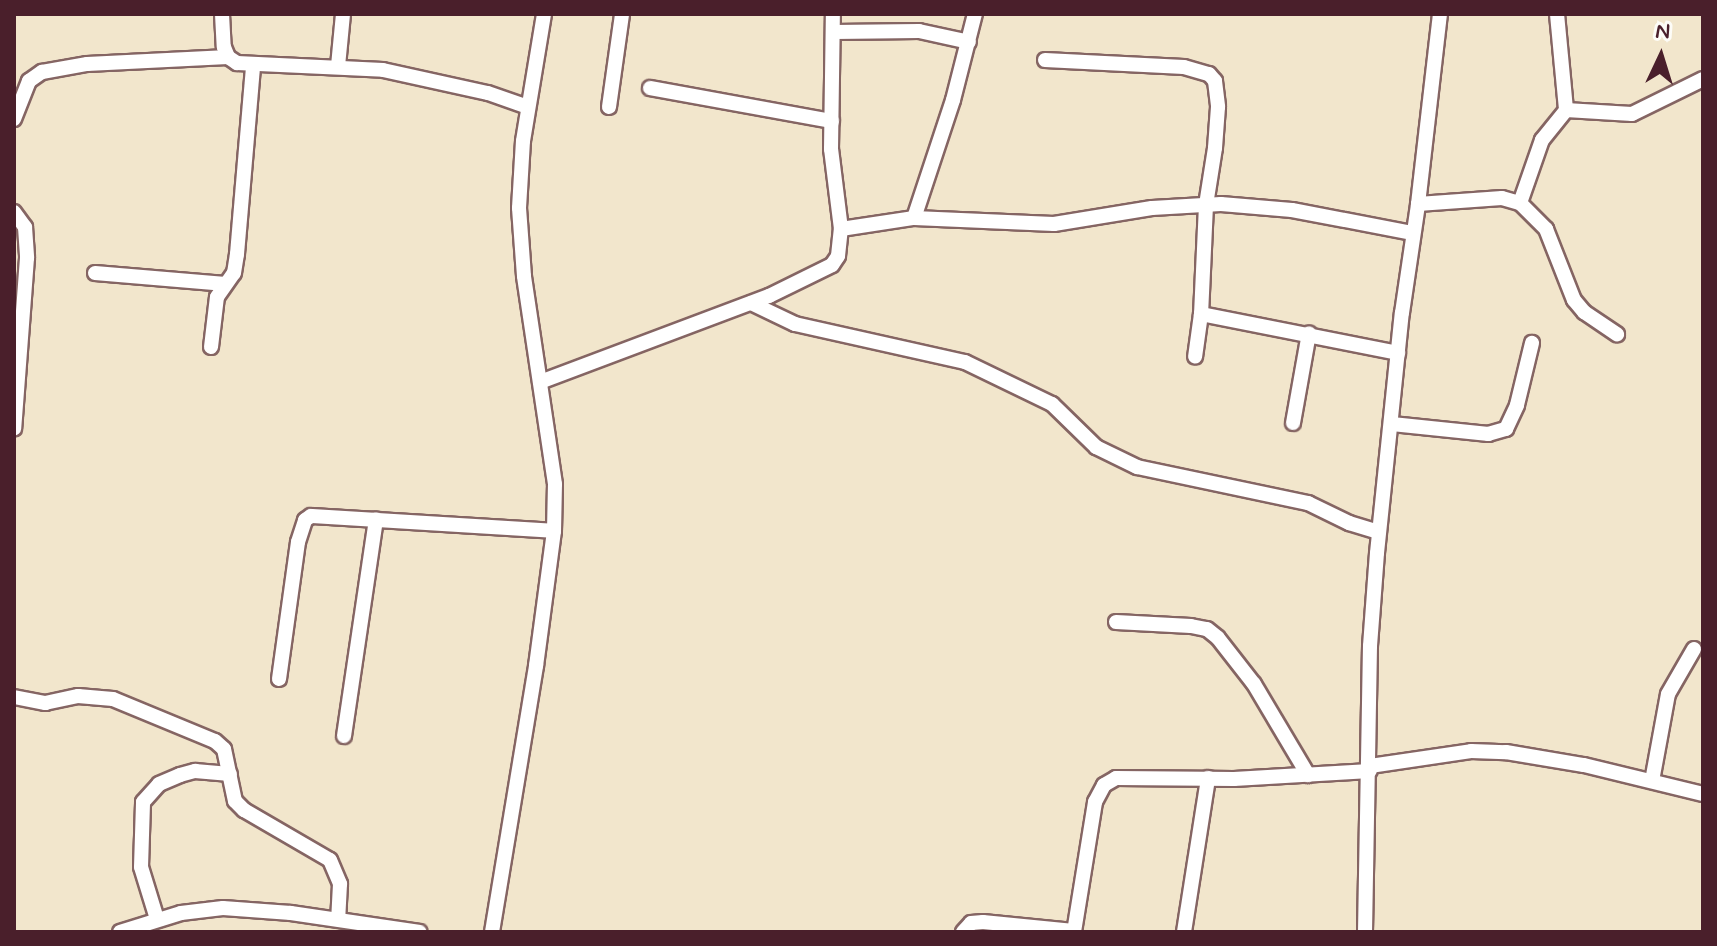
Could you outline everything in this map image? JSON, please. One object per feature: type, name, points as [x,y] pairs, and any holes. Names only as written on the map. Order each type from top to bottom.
[{"type":"street","points":[[222,14],[228,57]]},
{"type":"street","points":[[338,66],[343,14]]},
{"type":"street","points":[[492,932],[554,531],[555,484],[520,239],[520,179],[528,107],[544,14]]},
{"type":"street","points":[[609,107],[622,14]]},
{"type":"street","points":[[540,382],[806,281],[832,265],[838,256],[841,229],[832,173],[833,14]]},
{"type":"street","points":[[914,218],[975,14]]},
{"type":"street","points":[[1365,932],[1370,646],[1379,532],[1440,14]]},
{"type":"street","points":[[1520,203],[1542,140],[1566,110],[1557,14]]},
{"type":"street","points":[[834,32],[919,31],[969,42]]},
{"type":"street","points":[[14,119],[29,81],[50,69],[87,64],[228,57],[237,63],[253,66],[338,66],[425,78],[528,107]]},
{"type":"street","points":[[1045,60],[1153,64],[1209,74],[1217,89],[1218,107],[1206,205],[1201,314],[1195,357]]},
{"type":"street","points":[[211,347],[215,307],[234,273],[237,254],[253,66]]},
{"type":"street","points":[[1566,110],[1632,114],[1703,79]]},
{"type":"street","points":[[650,88],[832,121]]},
{"type":"street","points":[[1418,204],[1502,198],[1520,203],[1546,229],[1574,300],[1593,319],[1617,334]]},
{"type":"street","points":[[841,229],[914,218],[1054,224],[1152,208],[1206,205],[1292,210],[1413,233]]},
{"type":"street","points":[[14,212],[25,227],[27,237],[14,429]]},
{"type":"street","points":[[95,273],[226,284]]},
{"type":"street","points":[[751,303],[795,324],[965,362],[1052,404],[1096,447],[1137,467],[1308,503],[1349,523],[1379,532]]},
{"type":"street","points":[[1201,314],[1398,353]]},
{"type":"street","points":[[1293,423],[1309,333]]},
{"type":"street","points":[[1392,424],[1488,434],[1506,429],[1517,405],[1532,343]]},
{"type":"street","points":[[279,679],[298,542],[305,520],[311,516],[554,531]]},
{"type":"street","points":[[344,736],[376,519]]},
{"type":"street","points":[[1116,622],[1207,629],[1218,638],[1254,684],[1308,775]]},
{"type":"street","points":[[1652,781],[1668,694],[1694,649]]},
{"type":"street","points":[[14,697],[45,703],[78,696],[113,699],[215,741],[224,749],[235,801],[244,810],[330,860],[340,884],[347,924]]},
{"type":"street","points":[[963,932],[971,923],[983,922],[1074,932],[1098,792],[1116,778],[1308,775],[1370,769],[1471,751],[1506,752],[1584,765],[1703,794]]},
{"type":"street","points":[[157,919],[141,867],[143,802],[159,784],[180,775],[195,771],[230,774]]},
{"type":"street","points":[[1184,932],[1208,778]]},
{"type":"street","points":[[120,932],[157,919],[223,908],[420,932]]}]
